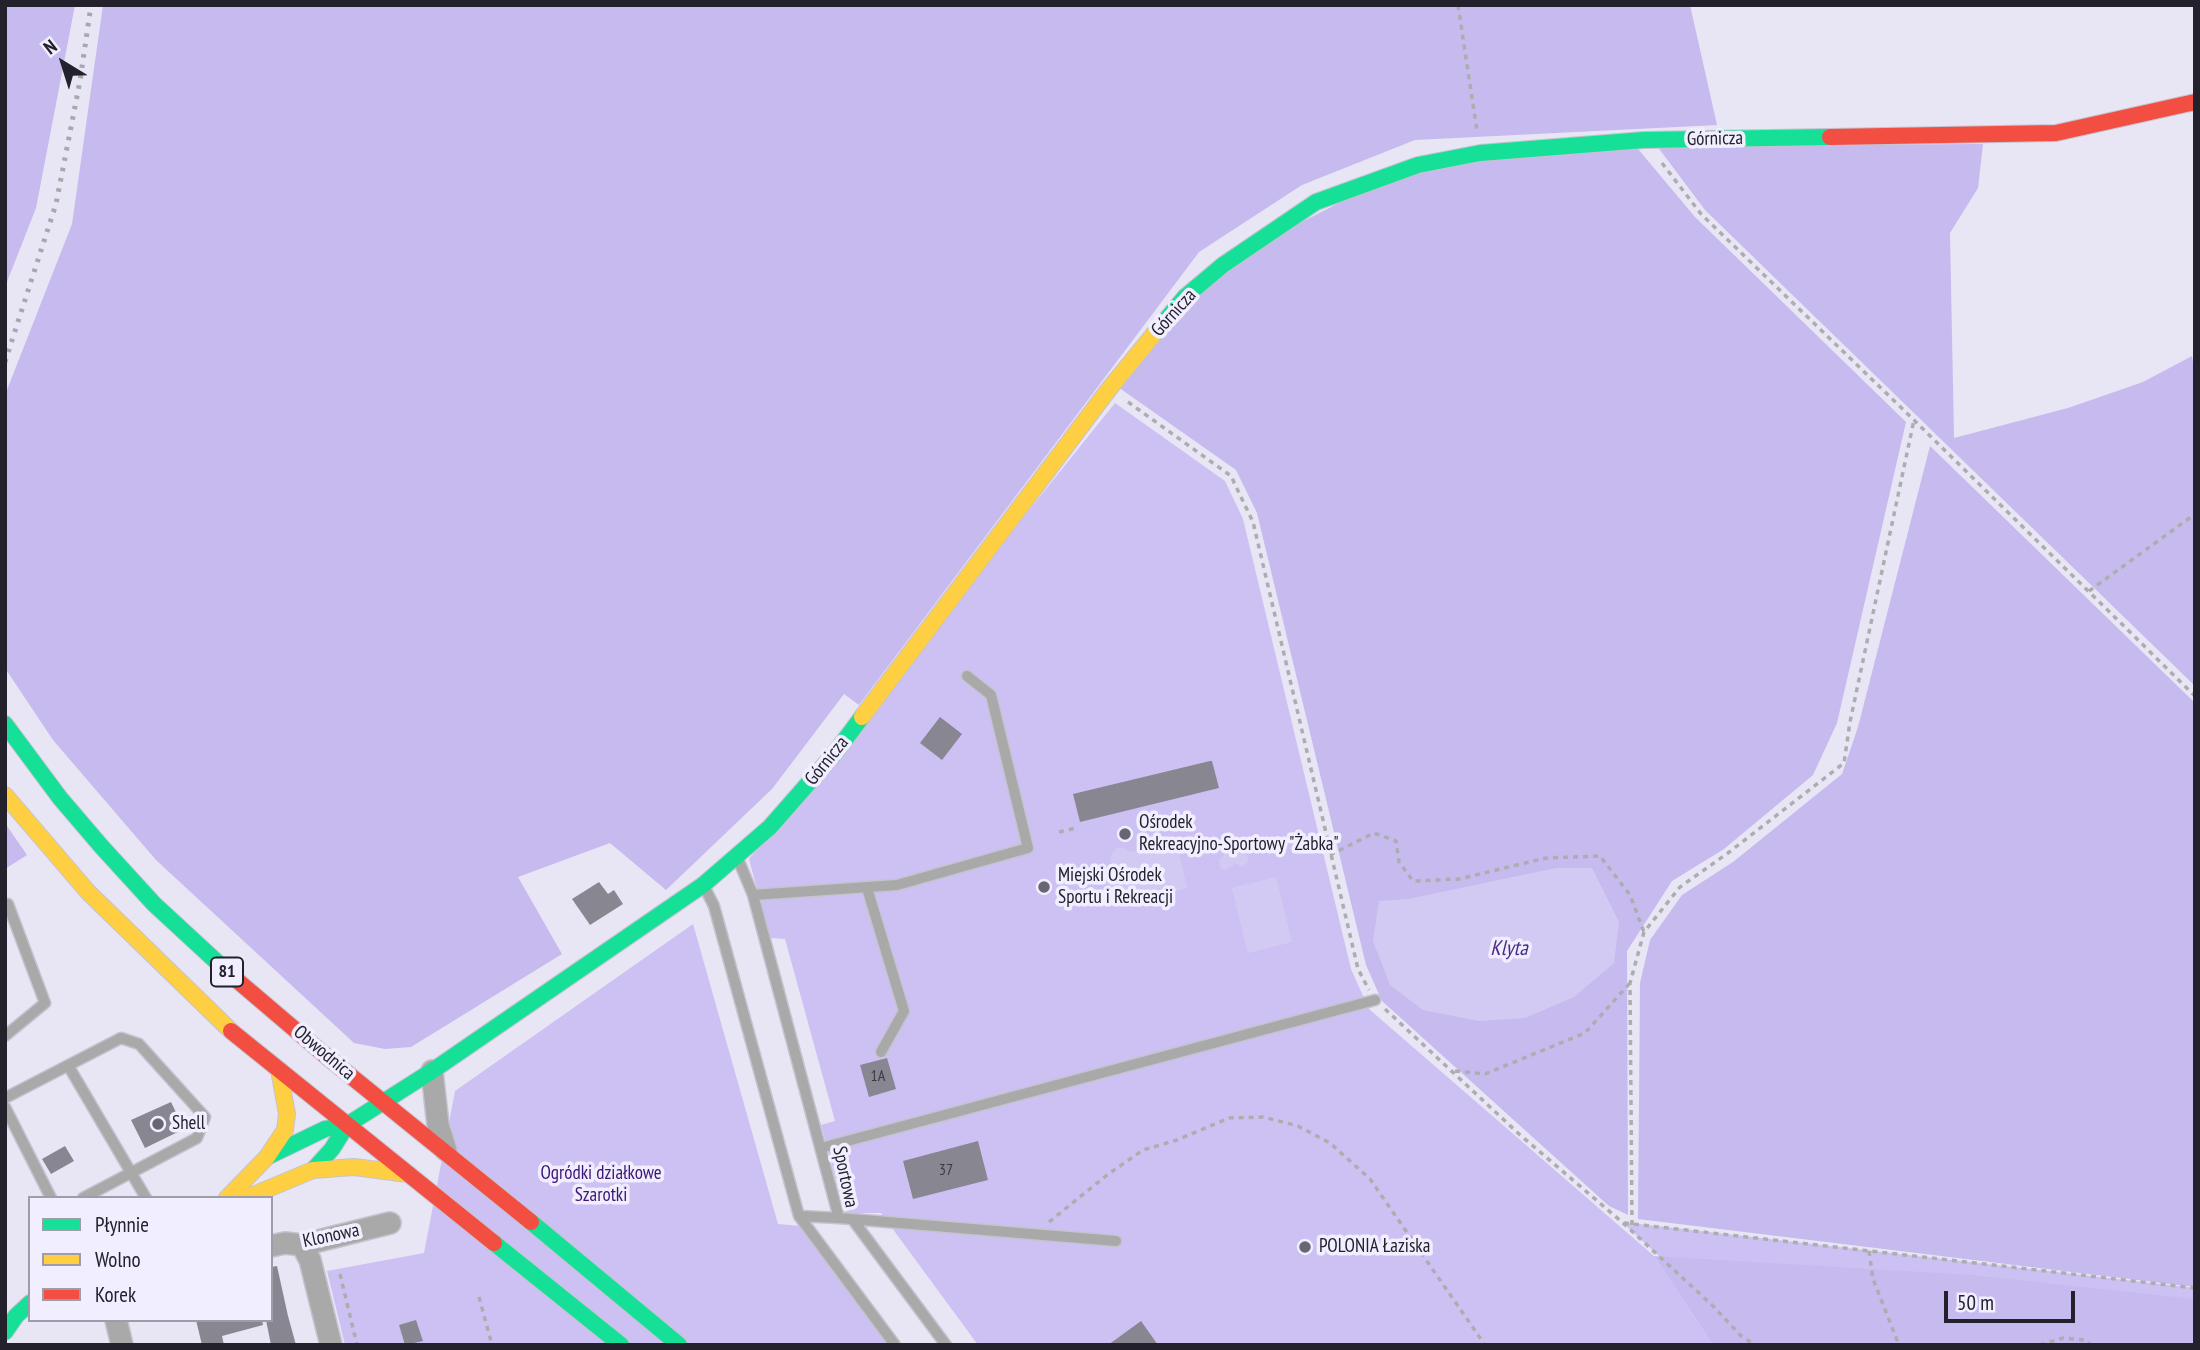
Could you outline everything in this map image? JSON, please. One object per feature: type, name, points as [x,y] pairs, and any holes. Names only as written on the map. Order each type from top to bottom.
[{"type":"street","name":"Górnicza","points":[[347,1125],[432,1071],[704,885],[770,827],[835,753],[1109,389],[1185,298],[1223,265],[1316,202],[1418,165],[1480,153],[1644,140],[2056,133],[2195,103]]},
{"type":"street","name":"Obwodnica","points":[[5,724],[60,798],[154,904],[209,957],[679,1345]]},
{"type":"street","name":"81","points":[[5,796],[97,901],[220,1022],[621,1345]]},
{"type":"street","points":[[229,1196],[267,1157],[285,1130],[285,1093],[279,1070]]},
{"type":"street","points":[[432,1071],[438,1125],[447,1152]]},
{"type":"street","points":[[267,1157],[325,1129],[347,1125]]},
{"type":"street","points":[[313,1170],[332,1149],[347,1125]]},
{"type":"street","points":[[251,1196],[313,1170],[354,1167],[408,1174]]},
{"type":"street","name":"Klonowa","points":[[273,1246],[285,1243],[302,1244],[390,1223]]},
{"type":"street","points":[[302,1244],[310,1260],[331,1345]]},
{"type":"street","points":[[12,1298],[28,1292]]},
{"type":"street","points":[[5,1332],[28,1305]]},
{"type":"street","points":[[116,1322],[122,1345]]},
{"type":"lane","points":[[753,895],[897,886],[1028,848],[991,695],[967,676]]},
{"type":"lane","name":"Sportowa","points":[[737,857],[753,895],[839,1218],[799,1216]]},
{"type":"lane","points":[[704,885],[714,906],[799,1216],[895,1345]]},
{"type":"lane","points":[[867,888],[904,1011],[881,1052]]},
{"type":"lane","points":[[6,1031],[45,1003],[8,904]]},
{"type":"lane","points":[[821,1148],[1375,1000]]},
{"type":"lane","points":[[5,1098],[121,1038],[139,1044],[205,1117],[197,1138],[87,1196]]},
{"type":"lane","points":[[69,1067],[145,1196]]},
{"type":"lane","points":[[5,1107],[50,1196]]},
{"type":"lane","points":[[839,1218],[1116,1241]]},
{"type":"lane","points":[[853,1220],[946,1345]]},
{"type":"path","points":[[1458,5],[1480,153]]},
{"type":"path","points":[[1644,140],[1701,214],[2195,696]]},
{"type":"path","points":[[1109,389],[1231,475],[1253,522],[1358,969],[1375,1000],[1519,1134],[1622,1222],[1713,1306],[1741,1336],[1755,1345]]},
{"type":"path","points":[[1632,1225],[1630,983],[1644,932],[1680,887],[1844,763],[1850,722],[1914,419]]},
{"type":"path","points":[[2089,591],[2195,514]]},
{"type":"path","points":[[1059,832],[1076,828]]},
{"type":"path","points":[[1330,855],[1374,833],[1396,841],[1399,862],[1413,881],[1459,879],[1546,858],[1600,856],[1630,895],[1644,932]]},
{"type":"path","points":[[1453,1071],[1485,1074],[1586,1033],[1630,983]]},
{"type":"path","points":[[1034,1235],[1107,1175],[1143,1150],[1177,1140],[1229,1118],[1263,1117],[1298,1126],[1330,1143],[1370,1179],[1485,1345]]},
{"type":"path","points":[[1622,1222],[2195,1288]]},
{"type":"path","points":[[1869,1251],[1873,1279],[1899,1345]]},
{"type":"path","points":[[340,1274],[357,1345]]},
{"type":"path","points":[[479,1297],[492,1345]]},
{"type":"path","points":[[2040,1345],[2063,1338],[2085,1340],[2091,1345]]},
{"type":"green space","name":"Miejski Ośrodek Sportu i Rekreacji","points":[[1115,403],[1225,481],[1243,519],[1351,969],[1369,1009],[1654,1256],[1713,1345],[978,1345],[881,1213],[845,1213],[821,1125],[835,1121],[785,939],[770,938],[749,859]]},
{"type":"green space","name":"Ogródki działkowe Szarotki","points":[[693,924],[778,1224],[800,1226],[888,1345],[345,1345],[327,1271],[424,1253],[455,1091]]},
{"type":"green space","points":[[1622,1222],[2195,1288],[2195,1345],[2040,1345],[1713,1306]]},
{"type":"shaded area","points":[[5,5],[75,5],[36,208],[5,287]]},
{"type":"shaded area","points":[[103,5],[1690,5],[1717,125],[1415,140],[1302,185],[1199,252],[859,705],[844,694],[772,789],[666,890],[610,843],[518,877],[562,954],[411,1047],[385,1049],[354,1043],[156,860],[53,740],[5,668],[5,395],[72,224]]},
{"type":"shaded area","points":[[1983,144],[1978,188],[1950,233],[1954,438],[2068,408],[2143,382],[2192,356],[2195,376],[2195,686],[1705,210],[1657,146]]},
{"type":"shaded area","points":[[1638,149],[1695,217],[1906,422],[1837,723],[1813,775],[1724,849],[1672,881],[1627,951],[1628,1215],[1609,1206],[1382,1001],[1366,965],[1257,513],[1236,470],[1118,387],[1213,268],[1420,161]]},
{"type":"shaded area","points":[[1930,446],[2195,703],[2195,1287],[1638,1219],[1640,983],[1650,940],[1682,895],[1733,862],[1842,774],[1858,727]]},
{"type":"shaded area","points":[[5,823],[27,855],[5,869]]},
{"type":"shaded area","points":[[1654,1256],[1972,1275],[2195,1299],[2195,1345],[1713,1345]]},
{"type":"water","points":[[1166,837],[1177,844],[1187,888],[1146,898],[1141,896],[1133,903],[1119,906],[1108,901],[1105,888],[1121,873],[1112,866],[1110,857],[1116,848],[1124,848],[1130,852],[1147,848],[1155,839]]},
{"type":"water","points":[[1229,841],[1235,843],[1239,852],[1247,855],[1249,861],[1242,867],[1235,863],[1226,870],[1220,868],[1219,859],[1224,856],[1224,846]]},
{"type":"water","name":"Klyta","points":[[1556,868],[1592,868],[1619,922],[1614,963],[1574,997],[1525,1018],[1479,1021],[1423,1010],[1390,985],[1373,941],[1379,901],[1408,899]]},
{"type":"water","points":[[1276,877],[1292,942],[1248,953],[1232,888]]},
{"type":"building","points":[[940,717],[962,734],[942,760],[920,743]]},
{"type":"building","points":[[1212,761],[1219,788],[1080,822],[1073,794]]},
{"type":"building","points":[[599,882],[608,894],[614,890],[623,904],[590,925],[572,899]]},
{"type":"building","points":[[887,1058],[896,1089],[869,1097],[860,1065]]},
{"type":"building","name":"Shell","points":[[171,1102],[184,1129],[145,1148],[131,1120]]},
{"type":"building","points":[[978,1141],[988,1180],[913,1199],[903,1161]]},
{"type":"building","points":[[65,1146],[74,1161],[51,1174],[42,1159]]},
{"type":"building","points":[[277,1266],[296,1345],[271,1345],[266,1322],[273,1322],[273,1267]]},
{"type":"building","points":[[416,1320],[423,1341],[405,1345],[399,1325]]},
{"type":"building","points":[[1141,1321],[1158,1345],[1108,1345]]},
{"type":"building","points":[[196,1322],[262,1322],[263,1325],[222,1336],[224,1345],[202,1345]]},
{"type":"railway","points":[[5,362],[56,204],[80,81],[91,5]]},
{"type":"traffic: fast","points":[[1154,334],[1185,297],[1223,265],[1316,202],[1418,165],[1480,153],[1644,140],[1830,137]]},
{"type":"traffic: fast","points":[[313,1170],[332,1149],[347,1125],[432,1071],[703,885],[770,827],[835,753],[862,717]]},
{"type":"traffic: fast","points":[[5,724],[60,798],[101,846],[154,904],[232,976]]},
{"type":"traffic: fast","points":[[267,1157],[325,1129],[347,1125]]},
{"type":"traffic: fast","points":[[531,1222],[679,1345]]},
{"type":"traffic: fast","points":[[494,1243],[621,1345]]},
{"type":"traffic: fast","points":[[5,1332],[28,1305]]},
{"type":"traffic: slow","points":[[862,717],[1109,389],[1154,334]]},
{"type":"traffic: slow","points":[[5,795],[88,892],[231,1031]]},
{"type":"traffic: slow","points":[[229,1196],[267,1157],[285,1130],[287,1114],[279,1070]]},
{"type":"traffic: slow","points":[[251,1196],[313,1170],[354,1167],[408,1174]]},
{"type":"traffic: jam","points":[[1830,137],[2056,133],[2195,102]]},
{"type":"traffic: jam","points":[[232,976],[531,1222]]},
{"type":"traffic: jam","points":[[231,1031],[494,1243]]},
{"type":"place","name":"Ośrodek Rekreacyjno-Sportowy \"Żabka\"","points":[[1125,834]]},
{"type":"place","name":"Miejski Ośrodek Sportu i Rekreacji","points":[[1044,887]]},
{"type":"place","name":"Shell","points":[[158,1124]]},
{"type":"place","name":"POLONIA Łaziska","points":[[1305,1247]]}]
